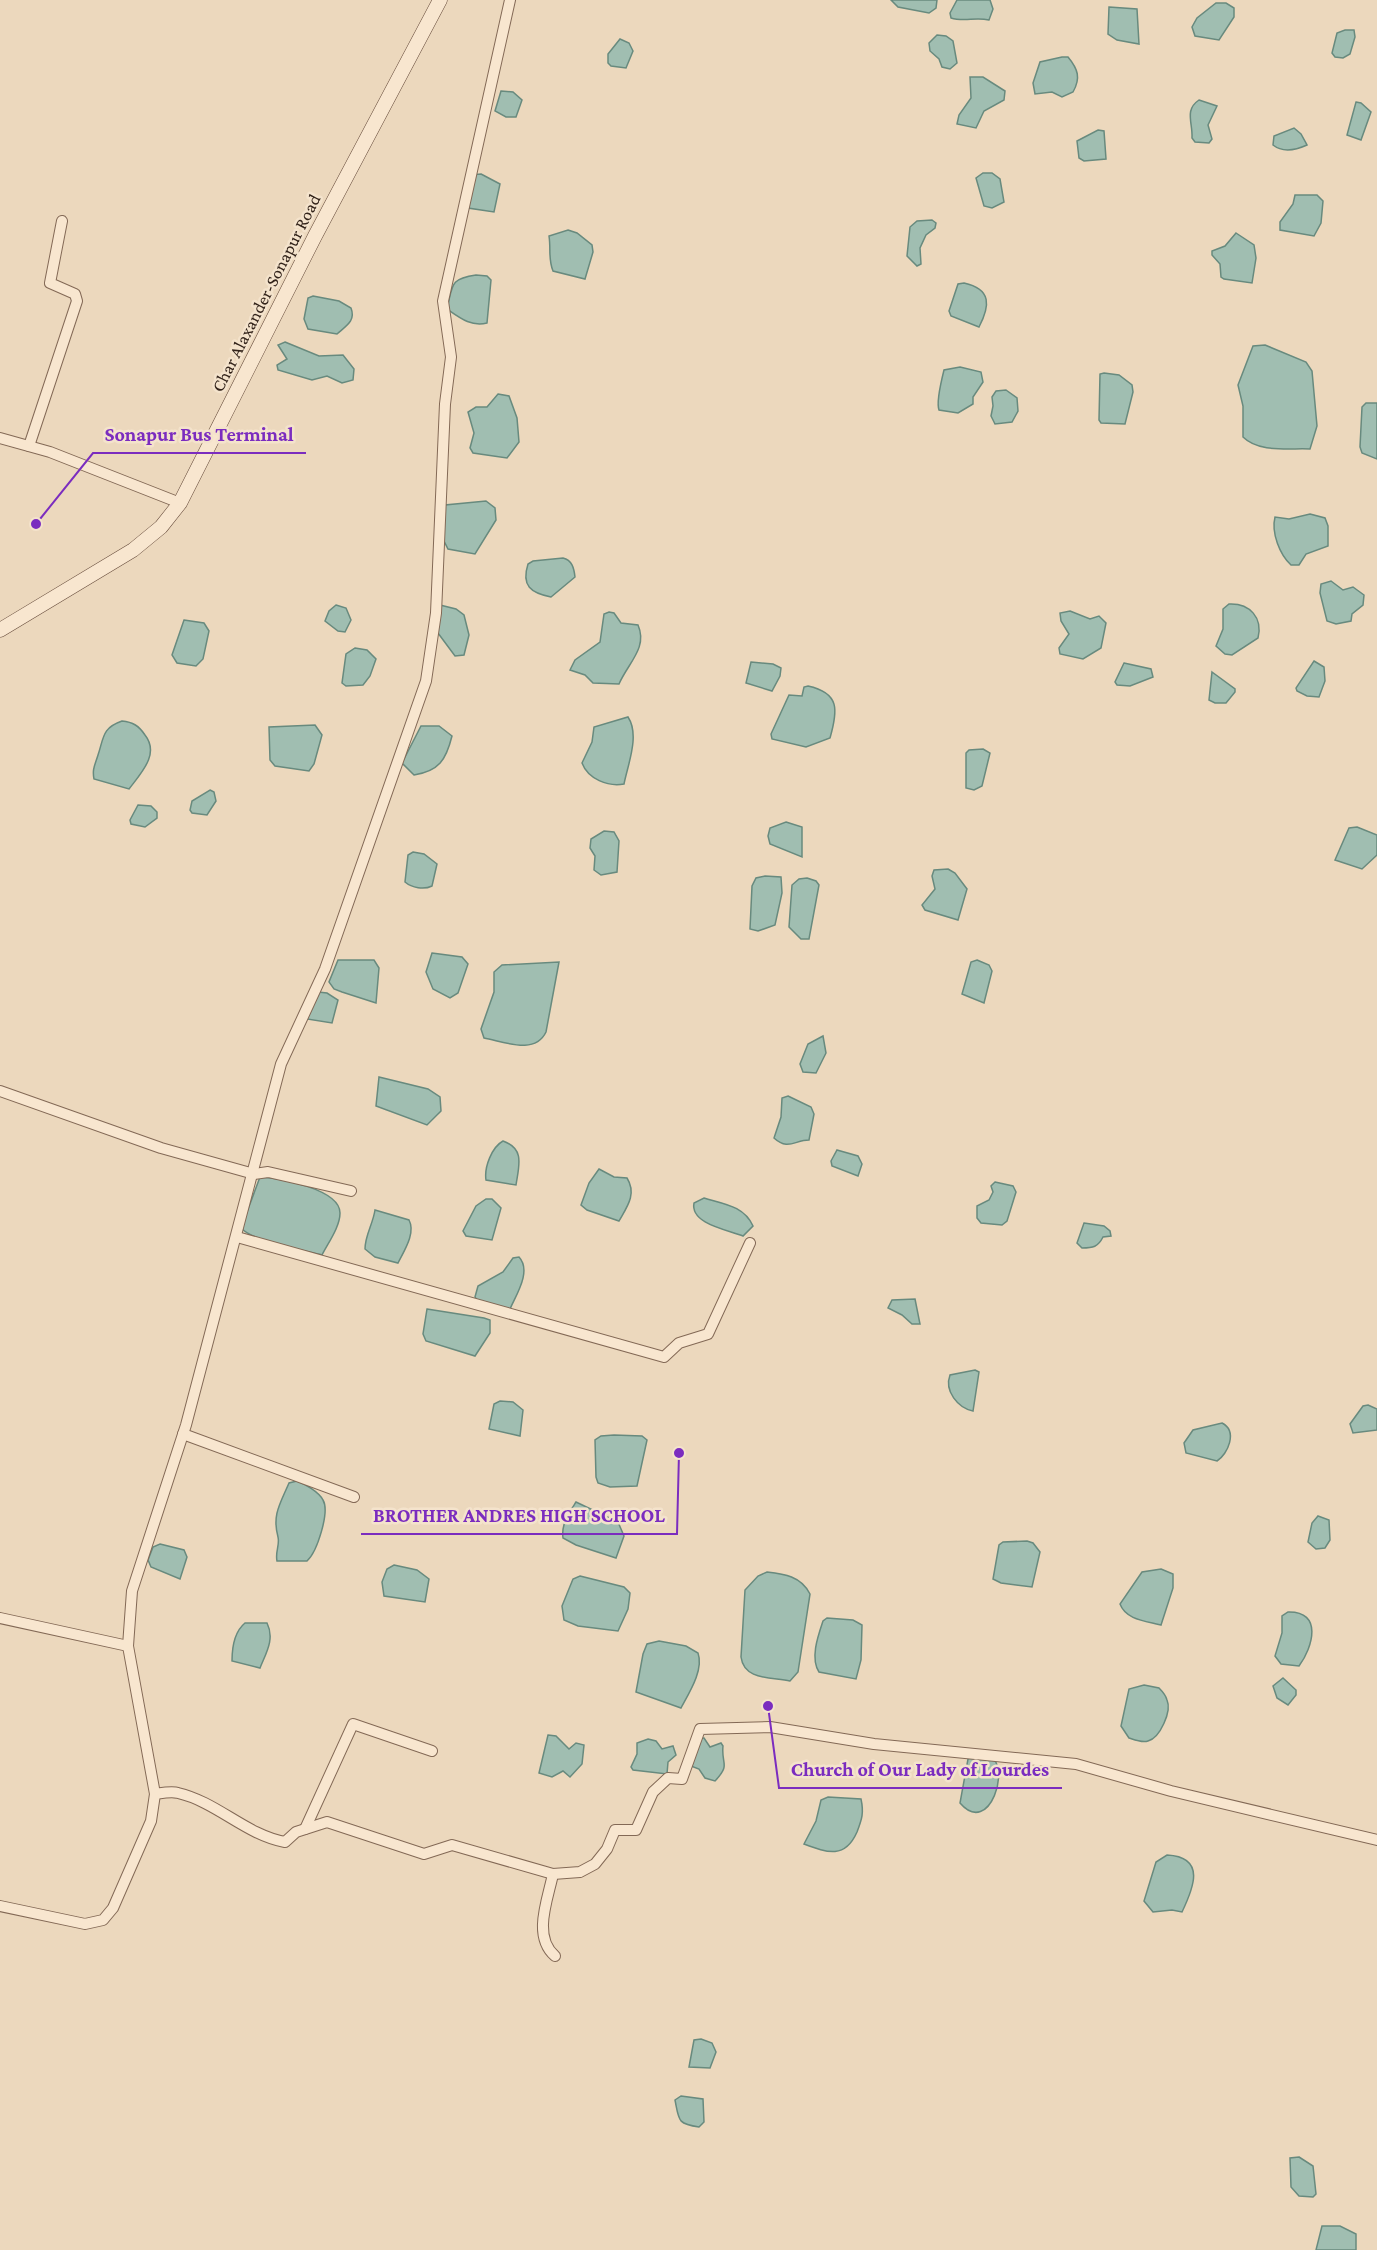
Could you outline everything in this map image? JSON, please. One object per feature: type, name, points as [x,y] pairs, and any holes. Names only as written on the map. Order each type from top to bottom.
[{"type":"main road","name":"Char Alaxander-Sonapur Road","points":[[0,630],[133,550],[161,527],[180,503],[315,236],[440,0]]},
{"type":"street","points":[[0,1906],[85,1924],[103,1920],[113,1908],[151,1821],[155,1794],[128,1646],[132,1591],[183,1434],[254,1174],[281,1064],[325,969],[426,681],[436,613],[445,404],[450,357],[443,301],[510,0]]},
{"type":"street","points":[[29,446],[77,301],[75,294],[50,284],[62,221]]},
{"type":"street","points":[[0,438],[29,446],[180,503]]},
{"type":"street","points":[[0,1091],[161,1148],[254,1174],[268,1172],[351,1191]]},
{"type":"street","points":[[237,1237],[664,1357],[679,1342],[708,1334],[750,1243]]},
{"type":"street","points":[[183,1434],[354,1497]]},
{"type":"street","points":[[0,1618],[128,1646]]},
{"type":"street","points":[[305,1829],[353,1724],[432,1751]]},
{"type":"street","points":[[155,1794],[177,1792],[248,1826],[266,1839],[285,1842],[296,1832],[327,1822],[424,1854],[452,1845],[554,1874],[580,1872],[595,1864],[607,1849],[615,1830],[636,1830],[653,1792],[668,1778],[682,1779],[700,1729],[770,1727],[874,1744],[1076,1764],[1171,1791],[1377,1840]]},
{"type":"street","points":[[554,1874],[542,1934],[548,1950],[555,1956]]},
{"type":"shaded area","points":[[891,0],[937,0],[936,8],[929,13],[898,7]]},
{"type":"shaded area","points":[[957,0],[990,0],[993,9],[989,20],[951,18],[950,13]]},
{"type":"shaded area","points":[[1216,3],[1226,3],[1234,8],[1234,17],[1219,40],[1195,36],[1192,27],[1197,18]]},
{"type":"shaded area","points":[[1109,7],[1137,9],[1139,44],[1117,40],[1108,34]]},
{"type":"shaded area","points":[[1354,30],[1355,37],[1350,54],[1343,58],[1335,57],[1332,53],[1337,33]]},
{"type":"shaded area","points":[[937,35],[946,36],[953,41],[957,63],[950,69],[942,67],[939,59],[930,51],[929,43]]},
{"type":"shaded area","points":[[620,39],[629,43],[633,51],[626,68],[611,66],[608,63],[608,54]]},
{"type":"shaded area","points":[[1068,57],[1076,70],[1078,78],[1073,92],[1062,97],[1052,92],[1035,94],[1033,83],[1040,62]]},
{"type":"shaded area","points":[[970,77],[983,77],[1005,91],[1004,100],[984,111],[976,128],[957,124],[959,115],[971,98]]},
{"type":"shaded area","points":[[501,91],[513,92],[522,100],[516,117],[506,117],[495,111]]},
{"type":"shaded area","points":[[1199,100],[1217,106],[1208,125],[1212,139],[1209,143],[1195,142],[1192,138],[1190,112]]},
{"type":"shaded area","points":[[1356,102],[1361,103],[1371,112],[1361,140],[1347,135]]},
{"type":"shaded area","points":[[1294,128],[1301,134],[1307,145],[1290,150],[1273,145],[1274,136]]},
{"type":"shaded area","points":[[1098,130],[1104,131],[1106,159],[1084,161],[1079,158],[1077,141]]},
{"type":"shaded area","points":[[983,173],[992,173],[1000,179],[1004,202],[992,208],[984,206],[976,178]]},
{"type":"shaded area","points":[[481,174],[500,184],[494,212],[468,208],[470,175]]},
{"type":"shaded area","points":[[1295,195],[1317,195],[1323,201],[1321,223],[1314,236],[1280,230],[1280,222],[1293,204]]},
{"type":"shaded area","points":[[932,220],[936,223],[935,228],[926,235],[920,248],[921,264],[917,266],[907,256],[910,227],[917,221]]},
{"type":"shaded area","points":[[568,230],[577,233],[592,245],[593,252],[585,279],[553,271],[551,267],[549,236]]},
{"type":"shaded area","points":[[1236,233],[1254,245],[1256,258],[1252,283],[1221,277],[1220,264],[1212,255],[1212,251],[1225,246]]},
{"type":"shaded area","points":[[476,275],[487,276],[491,280],[487,323],[481,324],[471,323],[447,309],[454,284],[461,279]]},
{"type":"shaded area","points":[[964,283],[980,289],[986,299],[985,312],[979,327],[951,316],[949,311],[958,284]]},
{"type":"shaded area","points":[[313,296],[339,301],[351,308],[352,316],[349,323],[337,334],[308,329],[304,319],[308,298]]},
{"type":"shaded area","points":[[285,342],[319,356],[343,355],[354,369],[353,380],[342,383],[327,376],[312,380],[278,370],[277,365],[287,359],[278,345]]},
{"type":"shaded area","points":[[1265,345],[1306,362],[1312,371],[1317,426],[1310,449],[1266,448],[1243,437],[1243,406],[1238,385],[1253,346]]},
{"type":"shaded area","points":[[960,367],[981,372],[983,382],[973,397],[973,404],[958,413],[939,410],[944,370]]},
{"type":"shaded area","points":[[1100,374],[1119,375],[1132,385],[1133,392],[1125,424],[1101,423],[1099,420]]},
{"type":"shaded area","points":[[1006,390],[1017,398],[1018,411],[1012,422],[995,424],[991,416],[992,397],[996,391]]},
{"type":"shaded area","points":[[498,394],[509,396],[517,418],[519,442],[507,458],[473,453],[470,448],[474,433],[468,412],[476,407],[487,407]]},
{"type":"shaded area","points":[[1366,403],[1377,403],[1377,459],[1362,453],[1360,447],[1362,407]]},
{"type":"shaded area","points":[[486,501],[495,508],[496,520],[475,554],[448,549],[443,539],[445,505]]},
{"type":"shaded area","points":[[1310,514],[1325,518],[1328,526],[1328,546],[1306,554],[1299,565],[1291,565],[1283,556],[1277,543],[1274,530],[1275,517],[1289,519]]},
{"type":"shaded area","points":[[563,558],[572,565],[575,577],[551,597],[533,591],[529,587],[526,578],[528,564],[533,561]]},
{"type":"shaded area","points":[[1331,581],[1343,590],[1353,587],[1364,595],[1363,605],[1352,614],[1351,621],[1336,624],[1327,621],[1320,593],[1321,584]]},
{"type":"shaded area","points":[[1229,604],[1249,609],[1259,624],[1258,638],[1232,655],[1225,654],[1216,646],[1223,629],[1223,609]]},
{"type":"shaded area","points":[[336,605],[346,608],[351,620],[345,632],[338,631],[325,621],[329,611]]},
{"type":"shaded area","points":[[440,605],[456,609],[464,615],[469,635],[464,655],[455,656],[435,629]]},
{"type":"shaded area","points":[[1070,611],[1090,619],[1099,616],[1106,623],[1101,648],[1083,659],[1060,654],[1059,648],[1069,634],[1061,621],[1060,613]]},
{"type":"shaded area","points":[[614,613],[621,623],[638,625],[641,641],[636,655],[619,684],[593,683],[585,675],[570,670],[575,660],[600,642],[604,614]]},
{"type":"shaded area","points":[[184,620],[204,623],[209,631],[203,659],[196,666],[177,663],[172,655]]},
{"type":"shaded area","points":[[355,648],[367,650],[376,659],[370,676],[363,685],[346,686],[342,683],[346,654]]},
{"type":"shaded area","points":[[1314,661],[1324,667],[1325,681],[1319,697],[1307,696],[1297,691],[1296,688]]},
{"type":"shaded area","points":[[751,662],[773,664],[781,668],[780,676],[772,691],[746,683]]},
{"type":"shaded area","points":[[1124,663],[1151,669],[1153,677],[1130,686],[1117,685],[1115,682]]},
{"type":"shaded area","points":[[1212,672],[1235,689],[1226,703],[1215,703],[1209,700]]},
{"type":"shaded area","points":[[808,686],[826,693],[834,704],[835,711],[830,738],[806,747],[772,739],[771,734],[789,695],[802,696],[804,687]]},
{"type":"shaded area","points":[[628,717],[633,732],[633,741],[624,784],[599,781],[585,769],[582,763],[592,742],[594,727]]},
{"type":"shaded area","points":[[122,721],[133,723],[140,729],[151,749],[147,763],[129,789],[94,779],[93,776],[107,730]]},
{"type":"shaded area","points":[[315,725],[322,735],[314,764],[309,771],[275,766],[270,760],[269,727]]},
{"type":"shaded area","points":[[421,726],[439,726],[452,736],[447,752],[440,763],[430,771],[414,775],[402,763]]},
{"type":"shaded area","points":[[983,749],[990,753],[982,786],[974,790],[966,788],[966,753],[969,750]]},
{"type":"shaded area","points":[[210,790],[214,792],[216,801],[207,815],[192,813],[190,810],[192,801]]},
{"type":"shaded area","points":[[138,805],[151,806],[157,812],[157,818],[145,827],[131,824],[130,820]]},
{"type":"shaded area","points":[[786,822],[802,827],[802,857],[770,844],[768,836],[770,828]]},
{"type":"shaded area","points":[[1357,827],[1377,835],[1377,855],[1362,869],[1335,860],[1349,828]]},
{"type":"shaded area","points":[[604,831],[614,832],[619,841],[617,872],[601,875],[594,870],[595,856],[590,848],[591,839]]},
{"type":"shaded area","points":[[413,852],[424,854],[437,864],[432,886],[418,888],[405,882],[408,855]]},
{"type":"shaded area","points":[[948,869],[955,873],[967,889],[958,920],[925,910],[922,905],[935,889],[932,876],[934,870]]},
{"type":"shaded area","points":[[781,877],[782,893],[775,925],[758,931],[750,929],[752,886],[756,878]]},
{"type":"shaded area","points":[[807,878],[816,881],[819,885],[809,939],[801,939],[789,927],[792,885],[799,879]]},
{"type":"shaded area","points":[[432,953],[462,957],[468,964],[458,993],[450,998],[433,989],[426,972]]},
{"type":"shaded area","points":[[338,960],[374,960],[379,968],[376,1003],[334,989],[329,982]]},
{"type":"shaded area","points":[[977,960],[989,965],[992,971],[984,1003],[962,994],[971,962]]},
{"type":"shaded area","points":[[559,962],[546,1032],[541,1039],[535,1043],[519,1045],[484,1038],[481,1029],[494,992],[494,972],[502,965]]},
{"type":"shaded area","points":[[318,992],[327,993],[338,1000],[332,1023],[307,1019]]},
{"type":"shaded area","points":[[823,1036],[826,1053],[816,1073],[803,1072],[800,1064],[808,1044]]},
{"type":"shaded area","points":[[379,1077],[428,1089],[440,1097],[441,1111],[427,1125],[376,1106]]},
{"type":"shaded area","points":[[788,1096],[811,1107],[814,1114],[809,1140],[783,1144],[774,1138],[781,1117],[782,1098]]},
{"type":"shaded area","points":[[503,1141],[515,1148],[518,1153],[516,1185],[486,1180],[486,1169],[490,1158],[495,1148]]},
{"type":"shaded area","points":[[837,1150],[858,1156],[862,1164],[858,1176],[832,1166],[831,1161]]},
{"type":"shaded area","points":[[599,1169],[614,1177],[627,1178],[630,1184],[630,1200],[619,1221],[587,1210],[581,1205],[589,1183]]},
{"type":"shaded area","points":[[260,1177],[307,1186],[330,1197],[337,1205],[340,1213],[338,1224],[322,1255],[267,1241],[241,1228]]},
{"type":"shaded area","points":[[995,1182],[1013,1186],[1016,1192],[1007,1221],[1002,1225],[981,1223],[977,1218],[977,1206],[989,1200],[993,1192],[991,1186]]},
{"type":"shaded area","points":[[704,1198],[739,1210],[753,1226],[743,1236],[704,1221],[694,1210],[694,1203]]},
{"type":"shaded area","points":[[486,1199],[492,1199],[501,1208],[492,1240],[466,1236],[463,1231],[476,1206]]},
{"type":"shaded area","points":[[375,1210],[409,1220],[410,1236],[398,1263],[375,1257],[365,1249]]},
{"type":"shaded area","points":[[1084,1223],[1104,1226],[1110,1231],[1111,1236],[1103,1237],[1095,1246],[1082,1248],[1077,1243]]},
{"type":"shaded area","points":[[519,1257],[523,1263],[523,1276],[510,1309],[478,1302],[475,1297],[478,1286],[503,1272],[513,1258]]},
{"type":"shaded area","points":[[915,1299],[920,1324],[912,1324],[902,1315],[888,1308],[892,1300]]},
{"type":"shaded area","points":[[427,1309],[490,1320],[490,1333],[475,1356],[426,1341],[423,1334]]},
{"type":"shaded area","points":[[975,1370],[979,1372],[973,1411],[962,1406],[954,1398],[949,1381],[950,1375]]},
{"type":"shaded area","points":[[500,1401],[513,1402],[523,1410],[520,1436],[489,1429],[494,1404]]},
{"type":"shaded area","points":[[1368,1405],[1377,1409],[1377,1430],[1353,1433],[1350,1424],[1363,1406]]},
{"type":"shaded area","points":[[1222,1423],[1230,1431],[1230,1442],[1221,1458],[1217,1461],[1186,1453],[1184,1443],[1193,1430]]},
{"type":"shaded area","points":[[601,1436],[642,1436],[647,1440],[637,1486],[610,1487],[598,1483],[595,1440]]},
{"type":"shaded area","points":[[297,1481],[315,1491],[323,1500],[324,1522],[315,1549],[307,1561],[277,1561],[278,1510],[289,1483]]},
{"type":"shaded area","points":[[576,1502],[618,1522],[624,1536],[616,1558],[576,1545],[563,1538],[564,1523]]},
{"type":"shaded area","points":[[1318,1516],[1329,1520],[1330,1540],[1325,1548],[1316,1549],[1308,1542],[1312,1523]]},
{"type":"shaded area","points":[[1003,1542],[1033,1543],[1040,1552],[1032,1587],[1001,1583],[993,1579],[999,1545]]},
{"type":"shaded area","points":[[160,1544],[184,1550],[187,1557],[180,1579],[151,1567],[148,1560],[153,1547]]},
{"type":"shaded area","points":[[394,1565],[417,1570],[429,1579],[425,1602],[384,1596],[382,1582],[387,1569]]},
{"type":"shaded area","points":[[1161,1569],[1173,1574],[1173,1588],[1161,1625],[1132,1617],[1120,1604],[1142,1572]]},
{"type":"shaded area","points":[[767,1572],[786,1575],[797,1580],[810,1594],[798,1672],[790,1681],[753,1674],[747,1670],[741,1657],[745,1590],[758,1576]]},
{"type":"shaded area","points":[[580,1576],[624,1587],[630,1593],[628,1609],[618,1631],[578,1626],[564,1620],[562,1606],[573,1579]]},
{"type":"shaded area","points":[[1288,1612],[1299,1613],[1311,1624],[1311,1640],[1299,1666],[1281,1664],[1275,1656],[1282,1633],[1282,1616]]},
{"type":"shaded area","points":[[827,1618],[853,1620],[862,1625],[861,1660],[856,1679],[819,1672],[816,1666],[819,1633],[823,1621]]},
{"type":"shaded area","points":[[245,1623],[267,1623],[269,1629],[269,1646],[260,1668],[232,1661],[234,1640]]},
{"type":"shaded area","points":[[659,1641],[686,1646],[698,1653],[697,1674],[681,1708],[636,1692],[647,1644]]},
{"type":"shaded area","points":[[1283,1678],[1296,1690],[1296,1695],[1288,1705],[1277,1698],[1273,1686]]},
{"type":"shaded area","points":[[1144,1685],[1159,1688],[1166,1697],[1168,1711],[1157,1735],[1143,1742],[1129,1738],[1121,1726],[1129,1689]]},
{"type":"shaded area","points":[[548,1735],[556,1736],[569,1749],[576,1743],[584,1745],[582,1764],[570,1777],[563,1771],[552,1777],[539,1773]]},
{"type":"shaded area","points":[[696,1738],[704,1738],[710,1747],[721,1743],[723,1746],[724,1767],[715,1781],[705,1778],[699,1769],[691,1766]]},
{"type":"shaded area","points":[[648,1739],[656,1741],[662,1749],[673,1746],[676,1755],[668,1762],[667,1774],[633,1770],[631,1767],[637,1754],[637,1743]]},
{"type":"shaded area","points":[[975,1755],[989,1756],[996,1762],[998,1772],[998,1784],[994,1796],[988,1806],[980,1812],[971,1811],[960,1803],[968,1759]]},
{"type":"shaded area","points":[[828,1797],[861,1799],[862,1804],[861,1820],[852,1841],[847,1847],[835,1852],[804,1844],[816,1821],[821,1800]]},
{"type":"shaded area","points":[[1167,1855],[1180,1857],[1192,1868],[1193,1884],[1182,1912],[1172,1910],[1153,1912],[1144,1901],[1156,1862]]},
{"type":"shaded area","points":[[701,2039],[712,2043],[716,2052],[710,2068],[689,2067],[694,2040]]},
{"type":"shaded area","points":[[681,2096],[703,2099],[704,2122],[699,2127],[680,2120],[675,2100]]},
{"type":"shaded area","points":[[1299,2157],[1313,2166],[1316,2194],[1313,2197],[1299,2196],[1291,2187],[1290,2158]]},
{"type":"shaded area","points":[[1322,2226],[1340,2226],[1356,2234],[1356,2250],[1316,2250]]},
{"type":"place","name":"Sonapur Bus Terminal","points":[[36,524]]},
{"type":"place","name":"BROTHER ANDRES HIGH SCHOOL","points":[[679,1453]]},
{"type":"place","name":"Church of Our Lady of Lourdes","points":[[768,1706]]}]
